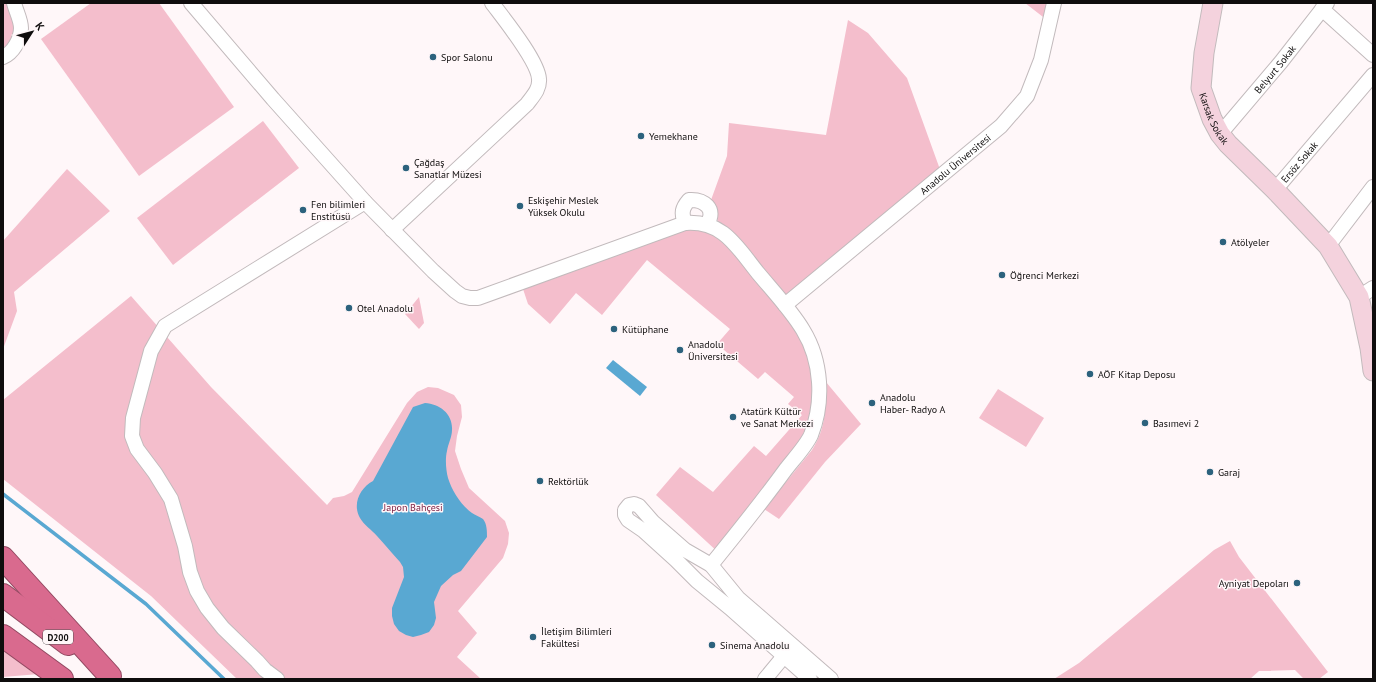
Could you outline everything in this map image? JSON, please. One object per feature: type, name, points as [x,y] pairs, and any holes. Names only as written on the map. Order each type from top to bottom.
[{"type":"highway","points":[[3,558],[112,677]]},
{"type":"highway","name":"D200","points":[[3,595],[112,677]]},
{"type":"highway","points":[[3,636],[62,679]]},
{"type":"main road","name":"Karsak Sokak","points":[[1213,3],[1204,53],[1201,88],[1212,119],[1220,134],[1228,144],[1276,190]]},
{"type":"main road","name":"Ersöz Sokak","points":[[1276,190],[1328,246],[1366,292],[1373,371]]},
{"type":"street","points":[[3,57],[14,48],[20,32],[21,27],[14,3]]},
{"type":"street","points":[[191,3],[273,99],[365,202],[433,271],[462,296],[478,298],[685,223],[709,220],[729,238],[804,330],[816,360],[819,391],[818,407],[810,437],[757,508],[710,565],[704,587]]},
{"type":"street","points":[[392,230],[527,104],[536,92],[539,80],[535,65],[492,3]]},
{"type":"street","name":"Anadolu Üniversitesi","points":[[785,305],[1001,126],[1027,96],[1041,60],[1054,3]]},
{"type":"street","points":[[1324,6],[1373,55]]},
{"type":"street","name":"Belyurt Sokak","points":[[1220,134],[1281,62],[1324,6]]},
{"type":"street","name":"Ersöz Sokak","points":[[1276,190],[1373,75]]},
{"type":"street","points":[[1328,246],[1373,187]]},
{"type":"street","points":[[685,223],[682,214],[683,207],[689,200],[698,199],[705,204],[710,211],[709,220]]},
{"type":"street","points":[[277,679],[265,670],[223,628],[207,608],[197,591],[190,572],[185,546],[171,499],[155,473],[137,449],[132,436],[133,418],[151,351],[165,326],[365,202]]},
{"type":"street","points":[[810,679],[788,651],[738,598],[710,565],[685,550],[653,522],[640,506],[634,504],[629,505],[625,515],[628,520],[644,532],[704,587],[788,651],[831,679]]},
{"type":"street","points":[[689,573],[710,565]]},
{"type":"street","points":[[765,679],[788,651]]},
{"type":"green space","points":[[3,3],[10,3],[15,28],[12,39],[3,51]]},
{"type":"green space","points":[[91,3],[159,3],[234,107],[139,176],[41,39]]},
{"type":"green space","points":[[1025,3],[1049,3],[1047,20]]},
{"type":"green space","points":[[848,20],[868,33],[907,78],[942,175],[785,305],[810,345],[815,422],[720,554],[656,495],[680,467],[713,492],[754,446],[766,456],[802,415],[788,404],[794,397],[765,372],[758,379],[717,344],[730,329],[647,260],[602,315],[576,293],[550,324],[528,304],[521,283],[685,223],[721,231],[711,200],[727,156],[729,123],[826,135]]},
{"type":"green space","points":[[263,121],[299,168],[173,265],[137,218]]},
{"type":"green space","points":[[67,169],[110,211],[14,292],[17,311],[3,349],[3,241]]},
{"type":"green space","name":"Japon Bahçesi","points":[[131,296],[211,387],[327,505],[333,498],[344,496],[352,492],[407,403],[417,392],[428,387],[438,388],[454,395],[461,405],[462,417],[455,451],[461,469],[469,488],[505,521],[509,533],[508,544],[503,558],[458,611],[477,633],[457,657],[481,679],[237,679],[151,596],[3,479],[3,400]]},
{"type":"green space","points":[[419,297],[424,323],[419,329],[405,314]]},
{"type":"green space","points":[[826,382],[861,424],[825,462],[779,519],[764,509],[817,442],[823,425]]},
{"type":"green space","points":[[998,389],[1044,418],[1026,447],[979,418]]},
{"type":"green space","points":[[1230,541],[1239,557],[1328,672],[1319,679],[1304,679],[1295,670],[1259,671],[1250,679],[1054,679],[1079,663],[1214,550]]},
{"type":"green space","points":[[3,646],[39,674],[3,677]]},
{"type":"water","points":[[613,360],[647,387],[640,396],[606,368]]},
{"type":"water","points":[[425,403],[436,405],[448,415],[450,419],[452,424],[452,433],[446,457],[448,478],[454,493],[461,502],[468,510],[483,519],[487,537],[461,571],[453,575],[441,586],[434,602],[436,618],[434,625],[429,632],[413,637],[399,631],[394,624],[392,616],[392,608],[404,577],[403,567],[377,536],[362,521],[358,513],[357,502],[364,488],[373,481],[413,407]]},
{"type":"waterway","points":[[3,494],[146,604],[224,679]]},
{"type":"place","name":"Spor Salonu","points":[[433,57]]},
{"type":"place","name":"Yemekhane","points":[[641,136]]},
{"type":"place","name":"Çağdaş Sanatlar Müzesi","points":[[406,168]]},
{"type":"place","name":"Eskişehir Meslek Yüksek Okulu","points":[[520,206]]},
{"type":"place","name":"Fen bilimleri Enstitüsü","points":[[303,210]]},
{"type":"place","name":"Atölyeler","points":[[1223,242]]},
{"type":"place","name":"Öğrenci Merkezi","points":[[1002,275]]},
{"type":"place","name":"Otel Anadolu","points":[[349,308]]},
{"type":"place","name":"Kütüphane","points":[[614,329]]},
{"type":"place","name":"Anadolu Üniversitesi","points":[[680,350]]},
{"type":"place","name":"AÖF Kitap Deposu","points":[[1090,374]]},
{"type":"place","name":"Anadolu Haber- Radyo A","points":[[872,403]]},
{"type":"place","name":"Atatürk Kültür ve Sanat Merkezi","points":[[733,417]]},
{"type":"place","name":"Basımevi 2","points":[[1145,423]]},
{"type":"place","name":"Garaj","points":[[1210,472]]},
{"type":"place","name":"Rektörlük","points":[[540,481]]},
{"type":"place","name":"Ayniyat Depoları","points":[[1297,583]]},
{"type":"place","name":"İletişim Bilimleri Fakültesi","points":[[533,637]]},
{"type":"place","name":"Sinema Anadolu","points":[[712,645]]}]
